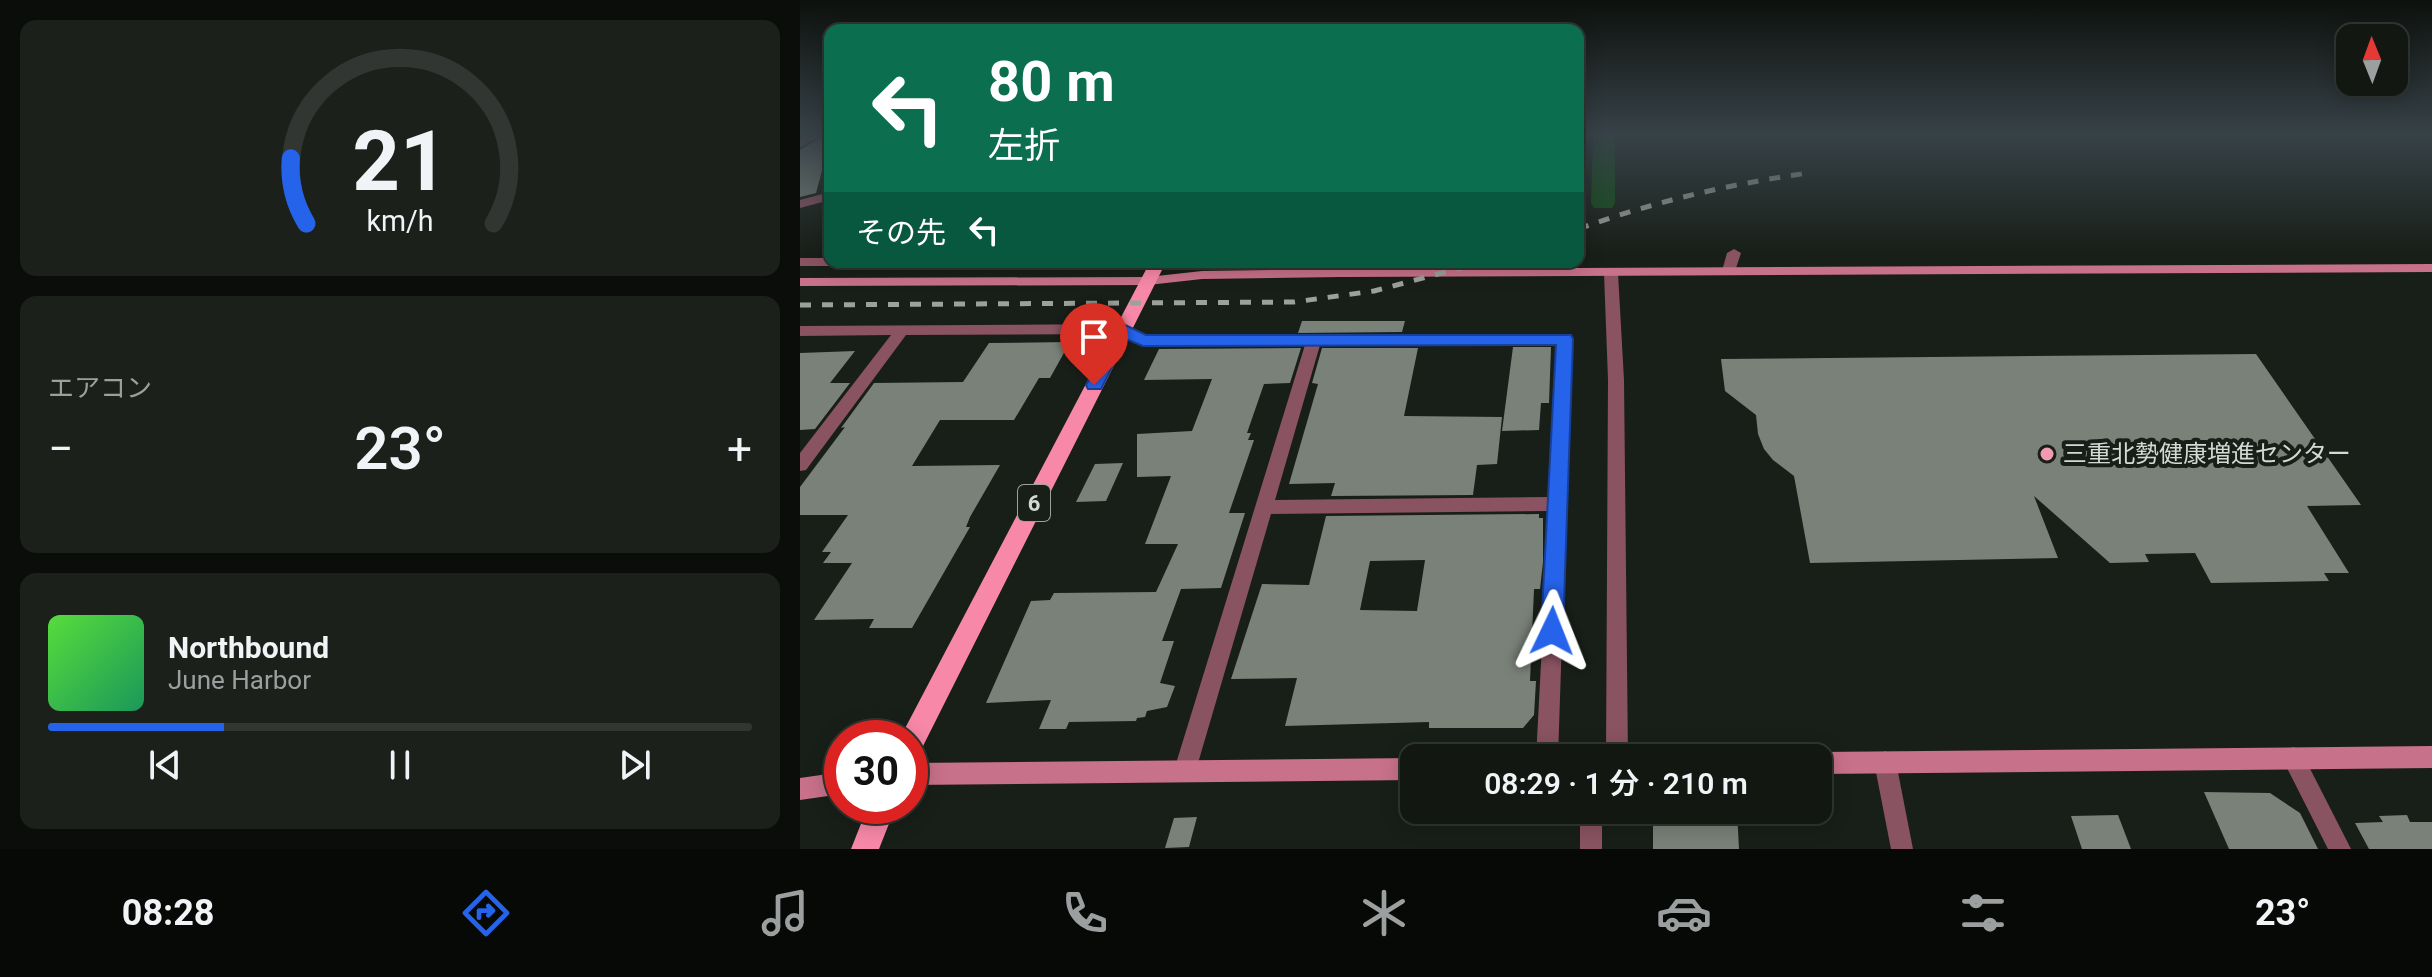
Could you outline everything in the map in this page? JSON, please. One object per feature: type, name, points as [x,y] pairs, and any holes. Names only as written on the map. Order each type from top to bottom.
[{"type":"main road","name":"6","points":[[923,720],[1153,271]]},
{"type":"main road","points":[[865,849],[875,824]]},
{"type":"street","points":[[800,204],[824,198]]},
{"type":"street","points":[[1729,271],[1734,253]]},
{"type":"street","points":[[800,262],[824,262]]},
{"type":"street","points":[[800,282],[1096,280],[1153,271],[1202,275],[1341,268]]},
{"type":"street","points":[[1576,268],[1611,273],[2432,268]]},
{"type":"street","points":[[1611,273],[1616,380],[1617,744]]},
{"type":"street","points":[[800,331],[1123,329],[1143,341],[1565,339],[1548,744]]},
{"type":"street","points":[[800,465],[901,332]]},
{"type":"street","points":[[1185,770],[1314,340]]},
{"type":"street","points":[[1264,507],[1558,504]]},
{"type":"street","points":[[1832,763],[2432,757]]},
{"type":"street","points":[[2293,758],[2340,849]]},
{"type":"street","points":[[1885,762],[1902,849]]},
{"type":"street","points":[[928,774],[1400,769]]},
{"type":"street","points":[[800,789],[824,786]]},
{"type":"street","points":[[1591,824],[1591,849]]},
{"type":"building","points":[[800,174],[821,174],[816,193],[800,197]]},
{"type":"building","points":[[1302,321],[1405,321],[1402,332],[1298,333]]},
{"type":"building","points":[[1070,342],[1050,378],[1039,378],[1014,420],[940,420],[912,466],[1000,465],[970,517],[966,527],[970,527],[912,628],[869,628],[874,619],[814,620],[852,563],[823,563],[831,552],[822,552],[848,515],[800,515],[800,487],[874,383],[963,382],[989,343]]},
{"type":"building","points":[[1513,347],[1551,347],[1549,403],[1541,403],[1539,430],[1502,431]]},
{"type":"building","points":[[1301,348],[1290,383],[1264,384],[1247,433],[1251,433],[1248,440],[1254,440],[1229,513],[1245,513],[1221,588],[1181,589],[1162,641],[1174,641],[1160,683],[1175,686],[1167,707],[1147,711],[1145,717],[1136,721],[1069,722],[1066,729],[1039,729],[1051,700],[986,703],[1031,601],[1050,600],[1054,593],[1156,592],[1178,544],[1145,544],[1171,476],[1137,477],[1137,434],[1192,431],[1212,379],[1144,380],[1159,349]]},
{"type":"building","points":[[1322,348],[1418,348],[1404,416],[1502,417],[1497,464],[1477,465],[1473,495],[1331,496],[1335,483],[1289,484],[1318,384],[1312,383]]},
{"type":"building","points":[[855,351],[830,383],[850,383],[815,429],[800,430],[800,353]]},
{"type":"building","name":"三重北勢健康増進センター","points":[[2256,354],[2361,505],[2307,506],[2349,573],[2324,573],[2329,581],[2211,583],[2195,553],[2145,554],[2149,562],[2110,563],[2034,496],[2058,558],[1810,563],[1794,476],[1764,449],[1758,434],[1756,415],[1725,391],[1721,359]]},
{"type":"building","points":[[1123,463],[1106,501],[1076,502],[1095,464]]},
{"type":"building","points":[[1539,514],[1539,518],[1543,518],[1540,589],[1534,589],[1530,681],[1536,681],[1534,715],[1523,728],[1429,728],[1429,722],[1285,726],[1297,678],[1231,679],[1262,584],[1309,585],[1326,516]],"holes":[[[1425,560],[1417,611],[1360,610],[1370,561]]]},
{"type":"building","points":[[2204,792],[2270,793],[2300,813],[2318,849],[2229,849]]},
{"type":"building","points":[[2118,815],[2131,849],[2082,849],[2071,816]]},
{"type":"building","points":[[2407,815],[2410,822],[2432,822],[2432,849],[2369,849],[2355,823],[2383,822],[2379,816]]},
{"type":"building","points":[[1197,817],[1189,847],[1165,848],[1174,818]]},
{"type":"building","points":[[1653,824],[1738,824],[1739,849],[1653,849]]},
{"type":"waterway","points":[[1603,174],[1603,203]]},
{"type":"railway","points":[[1584,227],[1692,195],[1804,174]]},
{"type":"railway","points":[[800,305],[1294,302],[1374,291],[1460,268]]},
{"type":"place","name":"三重北勢健康増進センター","points":[[2047,454]]},
{"type":"route","points":[[1094,385],[1123,329],[1143,341],[1565,339],[1552,631]]}]
